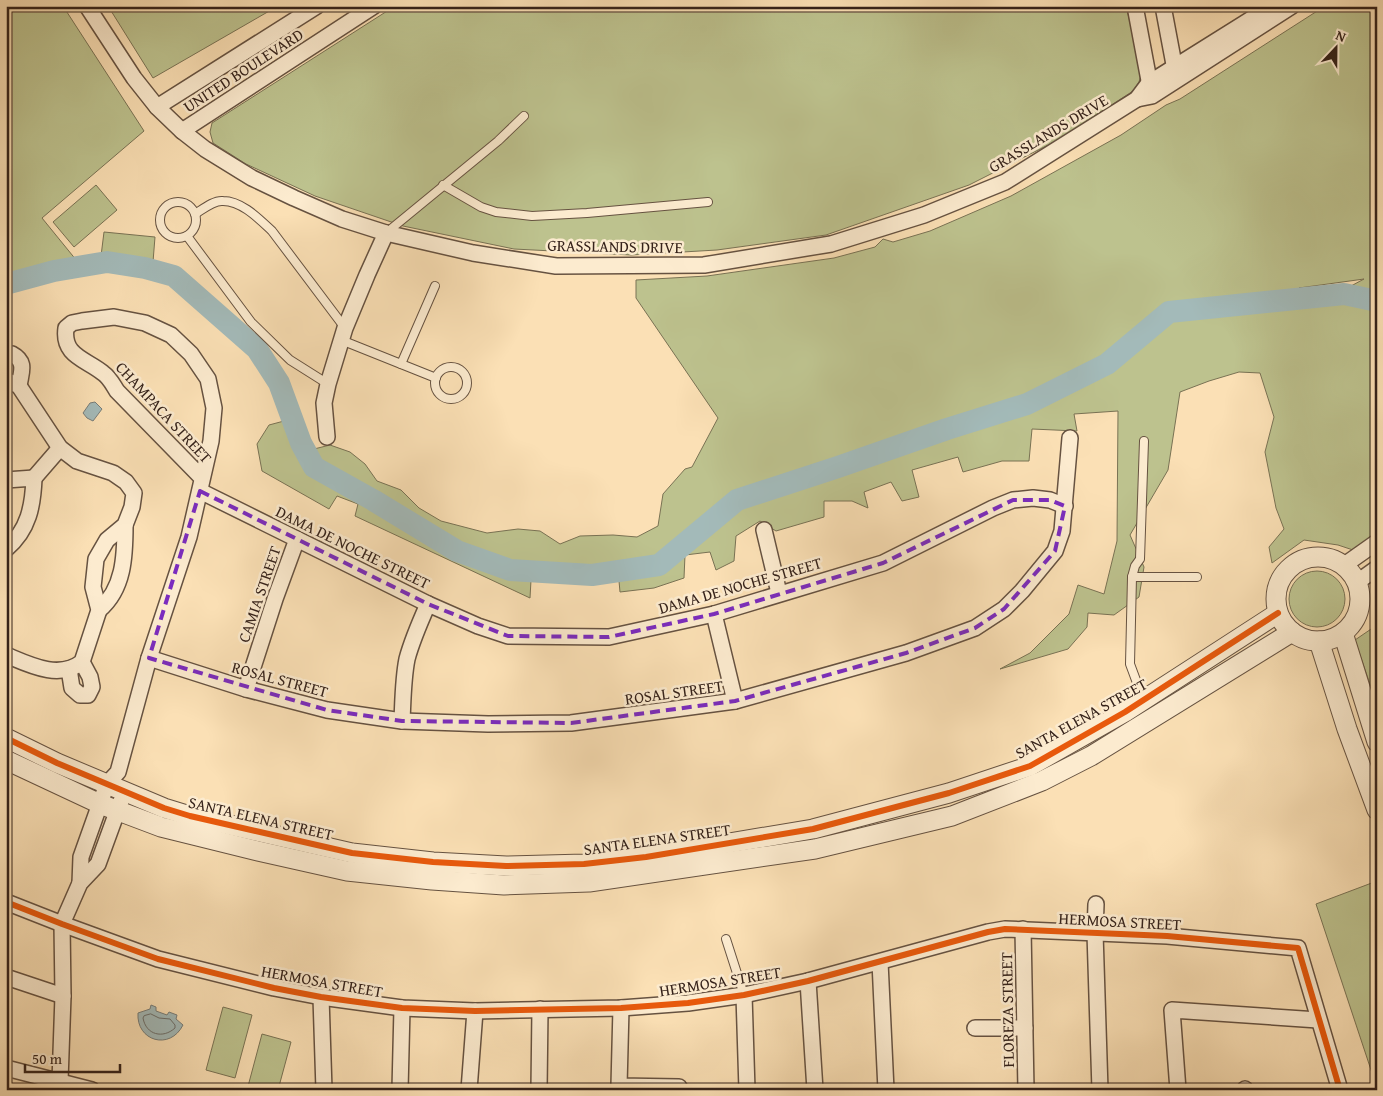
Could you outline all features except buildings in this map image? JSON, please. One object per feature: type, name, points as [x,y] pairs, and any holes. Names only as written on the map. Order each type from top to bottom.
[{"type":"street","name":"GRASSLANDS DRIVE","points":[[87,6],[134,78],[157,107],[182,131],[252,178],[342,219],[386,234],[473,253],[556,266],[704,265],[831,244],[924,215],[1005,182],[1176,73],[1292,6]]},
{"type":"street","name":"UNITED BOULEVARD","points":[[157,107],[317,6]]},
{"type":"street","name":"UNITED BOULEVARD","points":[[182,131],[374,6]]},
{"type":"street","points":[[1135,6],[1146,93]]},
{"type":"street","points":[[1163,6],[1176,73]]},
{"type":"street","name":"GRASSLANDS DRIVE","points":[[1176,73],[1210,46],[1272,6]]},
{"type":"street","points":[[327,437],[324,403],[328,384],[343,334],[386,234]]},
{"type":"street","name":"CHAMPACA STREET","points":[[114,317],[145,323],[170,335],[191,354],[208,379],[214,408],[212,441],[201,485],[117,391],[109,377],[74,354],[65,336],[66,328],[72,323],[114,317]]},
{"type":"street","points":[[6,357],[12,354],[20,358],[22,363],[12,383],[60,448],[77,461],[113,473],[126,482],[134,493],[132,507],[125,525],[123,565],[118,587],[108,602],[99,610],[76,665],[52,670],[6,655]]},
{"type":"street","name":"ROSAL STREET","points":[[149,658],[246,689],[327,710],[402,721],[488,724],[571,723],[735,701],[906,653],[974,628],[1004,609],[1022,592],[1055,551],[1062,530],[1070,438]]},
{"type":"street","points":[[6,549],[17,540],[27,520],[33,498],[34,478],[60,448]]},
{"type":"street","points":[[6,480],[34,478]]},
{"type":"street","points":[[60,1085],[63,996],[62,924],[80,883],[98,864],[119,810],[117,782],[149,658],[189,538],[201,485]]},
{"type":"street","name":"DAMA DE NOCHE STREET","points":[[201,485],[297,539],[428,604],[478,626],[508,636],[609,637],[714,614],[883,563],[993,508],[1013,500],[1033,498],[1050,500],[1065,506]]},
{"type":"street","points":[[99,610],[93,587],[96,559],[107,540],[125,525]]},
{"type":"street","points":[[764,530],[779,593]]},
{"type":"street","name":"CAMIA STREET","points":[[246,689],[297,539]]},
{"type":"street","points":[[1343,566],[1377,542]]},
{"type":"street","points":[[1323,558],[1334,561],[1348,571],[1356,583],[1360,598],[1354,622],[1343,633],[1331,639],[1318,642],[1304,639],[1292,632],[1281,620],[1276,602],[1276,591],[1280,581],[1293,565],[1302,560],[1323,558]]},
{"type":"street","points":[[1356,583],[1377,568]]},
{"type":"street","points":[[402,721],[403,685],[408,658],[415,633],[428,604]]},
{"type":"street","name":"SANTA ELENA STREET","points":[[6,738],[57,763],[117,782],[164,808],[190,816],[352,853],[433,862],[506,866],[584,864],[646,857],[813,829],[949,793],[1030,766],[1144,700],[1278,612]]},
{"type":"street","points":[[714,614],[735,701]]},
{"type":"street","name":"SANTA ELENA STREET","points":[[6,760],[100,804],[162,827],[192,836],[347,871],[432,880],[495,884],[589,882],[816,849],[952,816],[1042,781],[1091,756],[1292,632]]},
{"type":"street","points":[[1343,633],[1377,742]]},
{"type":"street","points":[[1318,642],[1377,810]]},
{"type":"street","points":[[80,883],[81,857],[100,804],[117,782]]},
{"type":"street","name":"HERMOSA STREET","points":[[6,902],[158,959],[321,997],[402,1008],[475,1010],[622,1008],[688,1003],[744,995],[1006,929],[1167,936],[1298,948],[1340,1090]]},
{"type":"street","points":[[1096,904],[1095,933],[1100,1090]]},
{"type":"street","name":"FLOREZA STREET","points":[[1023,929],[1026,1090]]},
{"type":"street","points":[[880,962],[886,1090]]},
{"type":"street","points":[[6,976],[63,996]]},
{"type":"street","points":[[808,980],[815,1090]]},
{"type":"street","points":[[744,995],[747,1090]]},
{"type":"street","points":[[321,997],[324,1090]]},
{"type":"street","points":[[400,1090],[402,1008]]},
{"type":"street","points":[[622,1008],[619,1086],[679,1087]]},
{"type":"street","points":[[540,1009],[540,1090]]},
{"type":"street","points":[[470,1090],[475,1010]]},
{"type":"street","points":[[1178,1090],[1172,1010],[1318,1020]]},
{"type":"street","points":[[975,1028],[1025,1028]]},
{"type":"street","points":[[6,1068],[60,1085],[92,1090]]},
{"type":"lane","points":[[386,234],[498,141],[524,116]]},
{"type":"lane","points":[[444,185],[481,208],[496,212],[532,216],[708,202]]},
{"type":"lane","points":[[195,214],[221,200],[235,204],[262,221],[272,231],[343,334],[400,364],[436,378]]},
{"type":"lane","points":[[173,202],[182,202],[190,206],[195,214],[196,222],[193,230],[187,236],[178,238],[170,236],[163,231],[160,222],[161,214],[173,202]]},
{"type":"lane","points":[[187,236],[251,322],[290,360],[328,384]]},
{"type":"lane","points":[[400,364],[435,286]]},
{"type":"lane","points":[[456,367],[467,377],[467,388],[462,396],[447,399],[438,393],[435,384],[436,378],[446,368],[456,367]]},
{"type":"lane","points":[[1144,441],[1140,559],[1135,566],[1132,576],[1130,664],[1144,700]]},
{"type":"lane","points":[[1132,576],[1197,577]]},
{"type":"lane","points":[[726,938],[744,995]]},
{"type":"highlighted area","points":[[200,491],[428,604],[508,636],[609,637],[714,614],[883,563],[1013,500],[1050,500],[1065,506],[1055,551],[1004,609],[975,628],[906,653],[735,701],[571,723],[402,721],[327,710],[149,658]]},
{"type":"green space","points":[[6,6],[63,6],[144,131],[42,218],[77,261],[6,275]]},
{"type":"green space","points":[[108,6],[278,6],[153,78]]},
{"type":"green space","points":[[395,6],[1126,6],[1142,71],[1139,82],[1133,91],[1056,141],[969,185],[826,235],[717,250],[631,255],[514,249],[403,226],[315,196],[246,164],[213,143],[210,132],[212,123]]},
{"type":"green space","points":[[1325,6],[1377,6],[1377,536],[1356,551],[1338,545],[1304,540],[1272,563],[1269,547],[1284,529],[1276,508],[1265,452],[1274,417],[1260,373],[1239,372],[1180,392],[1168,470],[1130,535],[1144,567],[1139,597],[1114,615],[1088,613],[1087,627],[1068,649],[1000,669],[1030,653],[1069,614],[1078,585],[1104,594],[1117,541],[1118,411],[1074,414],[1077,431],[1032,429],[1029,461],[1002,461],[963,472],[958,457],[912,470],[919,497],[902,501],[891,482],[864,492],[868,508],[852,501],[824,501],[824,517],[776,531],[760,521],[736,536],[734,561],[716,570],[710,552],[685,555],[684,578],[654,588],[620,592],[619,581],[591,583],[531,580],[530,598],[355,516],[358,504],[337,496],[329,509],[262,471],[257,444],[269,425],[284,421],[314,449],[330,445],[350,452],[365,464],[377,481],[401,490],[419,508],[441,521],[487,533],[518,529],[540,531],[560,544],[580,536],[613,535],[637,537],[658,526],[663,494],[685,469],[692,467],[718,418],[636,298],[636,280],[707,276],[834,258],[875,247],[883,239],[893,242],[930,231],[1011,196],[1121,135],[1166,105],[1180,99]],"holes":[[[1364,279],[1351,286],[1299,288]]]},
{"type":"green space","points":[[96,185],[117,210],[74,247],[53,222]]},
{"type":"green space","points":[[104,232],[155,237],[153,262],[101,256]]},
{"type":"green space","points":[[1317,571],[1328,573],[1337,579],[1343,588],[1345,599],[1343,610],[1337,619],[1328,625],[1317,627],[1306,625],[1297,619],[1291,610],[1289,599],[1291,588],[1297,579],[1306,573]]},
{"type":"green space","points":[[1377,625],[1377,705],[1355,640]]},
{"type":"green space","points":[[1377,881],[1377,1088],[1316,904]]},
{"type":"green space","points":[[223,1007],[252,1015],[235,1078],[206,1070]]},
{"type":"green space","points":[[262,1034],[291,1042],[278,1090],[247,1090]]},
{"type":"water","points":[[95,402],[102,409],[93,421],[83,413],[90,403]]},
{"type":"water","points":[[151,1005],[156,1007],[156,1011],[167,1015],[169,1012],[177,1015],[176,1019],[183,1025],[177,1033],[163,1040],[148,1036],[142,1030],[138,1013],[150,1009]]},
{"type":"waterway","points":[[6,284],[54,271],[107,262],[145,268],[174,276],[257,349],[279,383],[301,443],[314,467],[457,551],[510,570],[592,575],[659,565],[737,500],[1027,404],[1107,364],[1169,312],[1344,294],[1377,301]]},
{"type":"cycle path","points":[[6,738],[57,763],[164,808],[190,816],[352,853],[433,862],[506,866],[584,864],[646,857],[813,829],[949,793],[1030,766],[1125,712],[1278,613]]},
{"type":"cycle path","points":[[6,902],[158,959],[274,988],[321,997],[402,1008],[475,1011],[621,1008],[688,1003],[744,995],[808,981],[1005,929],[1167,936],[1298,948],[1340,1090]]}]
